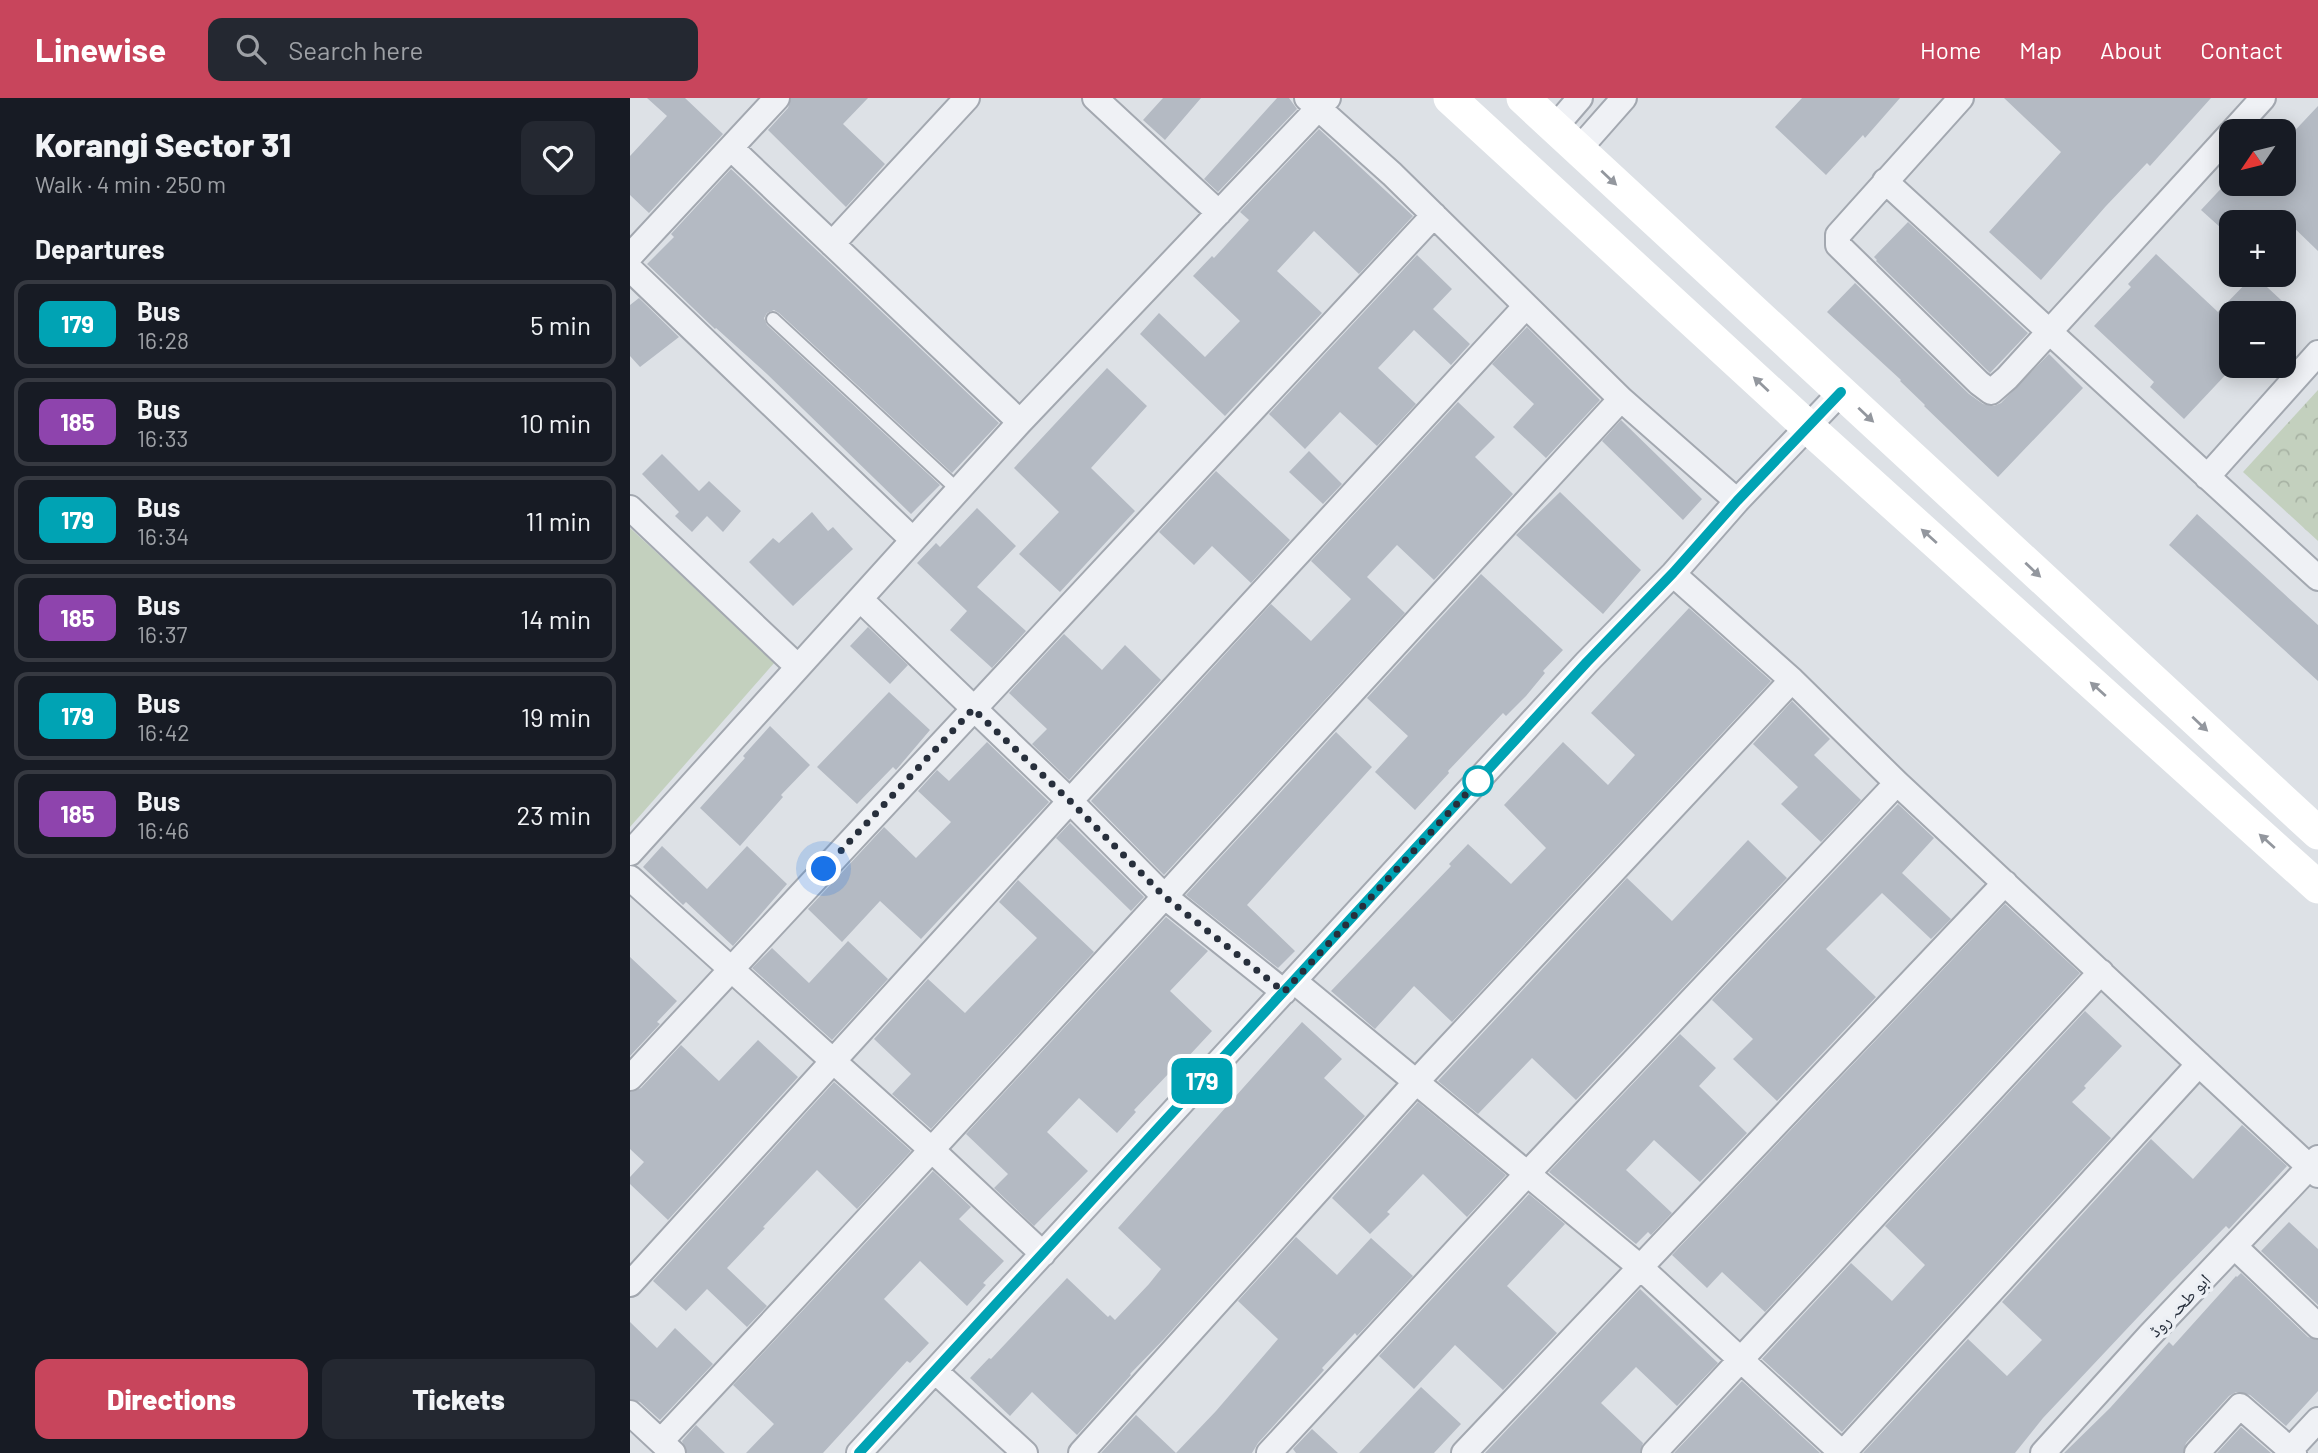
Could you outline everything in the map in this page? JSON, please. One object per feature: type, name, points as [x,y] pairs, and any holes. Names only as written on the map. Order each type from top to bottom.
[{"type":"street","points":[[630,256],[777,98]]},
{"type":"street","points":[[832,244],[967,98]]},
{"type":"street","points":[[1095,98],[1219,213]]},
{"type":"street","points":[[1450,98],[1809,428],[2318,887]]},
{"type":"street","points":[[1523,98],[2318,833]]},
{"type":"street","points":[[1555,127],[1580,98]]},
{"type":"street","points":[[1579,149],[1624,98]]},
{"type":"street","points":[[1961,98],[1838,235],[1838,245],[1991,392],[2219,146]]},
{"type":"street","points":[[2244,119],[2263,98]]},
{"type":"street","points":[[630,853],[912,539],[1219,213],[1318,102],[1621,399],[1737,501]]},
{"type":"street","points":[[732,149],[1020,422]]},
{"type":"street","points":[[1885,181],[2318,578]]},
{"type":"street","points":[[630,1078],[1434,215]]},
{"type":"street","points":[[630,269],[912,539]]},
{"type":"street","points":[[630,1284],[1526,306]]},
{"type":"street","points":[[2207,477],[2318,353]]},
{"type":"street","points":[[859,1453],[1587,662],[1841,392]]},
{"type":"street","points":[[630,1413],[667,1447],[1164,896],[1621,399]]},
{"type":"street","points":[[630,508],[799,667]]},
{"type":"street","points":[[1673,573],[1792,680],[1897,783],[2199,1064],[2315,1167]]},
{"type":"street","points":[[860,599],[1070,801],[1164,896],[1416,1082],[1640,1268],[1842,1453],[2199,1064]]},
{"type":"street","points":[[1081,1453],[1416,1082],[1792,680]]},
{"type":"street","points":[[1269,1453],[1527,1174],[1897,783]]},
{"type":"street","points":[[630,878],[933,1151],[1043,1254]]},
{"type":"street","points":[[1464,1453],[2005,883]]},
{"type":"street","points":[[1654,1453],[2101,972]]},
{"type":"street","name":"ابو طحہ روڈ","points":[[2054,1449],[2149,1336],[2315,1167]]},
{"type":"street","points":[[2235,1247],[2318,1326]]},
{"type":"street","points":[[935,1371],[1025,1453]]},
{"type":"street","points":[[2197,1453],[2240,1406],[2292,1451],[2318,1420]]},
{"type":"lane","points":[[773,319],[958,490]]},
{"type":"green space","points":[[2318,390],[2318,541],[2243,472]]},
{"type":"green space","points":[[630,528],[775,662],[630,827]]},
{"type":"building","points":[[647,98],[685,98],[723,134],[649,213],[630,195],[630,156],[667,116]]},
{"type":"building","points":[[791,98],[868,98],[843,124],[885,164],[846,207],[768,130],[788,108]]},
{"type":"building","points":[[1163,98],[1201,98],[1165,140],[1143,120]]},
{"type":"building","points":[[1277,98],[1289,98],[1297,109],[1218,192],[1204,179]]},
{"type":"building","points":[[1802,98],[1900,98],[1865,138],[1863,135],[1826,175],[1775,127]]},
{"type":"building","points":[[2004,98],[2211,98],[2150,166],[2147,163],[2106,206],[2041,280],[1989,232],[2061,152]]},
{"type":"building","points":[[2318,106],[2318,251],[2296,230],[2296,210],[2219,210],[2219,226],[2201,210],[2219,191],[2219,196],[2296,196],[2296,129]]},
{"type":"building","points":[[1319,129],[1413,216],[1359,274],[1314,231],[1277,271],[1322,313],[1225,416],[1140,334],[1159,313],[1205,357],[1240,321],[1193,276],[1212,256],[1214,258],[1249,220],[1240,212]]},
{"type":"building","points":[[731,169],[999,423],[952,473],[779,313],[774,310],[767,313],[764,318],[767,325],[940,485],[911,514],[767,374],[647,264],[674,237],[671,234]]},
{"type":"building","points":[[1908,222],[2028,333],[1990,373],[1876,261],[1874,257]]},
{"type":"building","points":[[2156,254],[2219,311],[2219,378],[2223,378],[2184,419],[2150,387],[2154,382],[2094,326],[2131,287],[2128,284]]},
{"type":"building","points":[[1417,255],[1452,289],[1433,309],[1470,344],[1451,365],[1414,330],[1378,368],[1416,404],[1377,446],[1340,412],[1305,449],[1269,414]]},
{"type":"building","points":[[1855,283],[1969,394],[1983,404],[1994,406],[2001,403],[2049,354],[2083,388],[1998,477],[1924,406],[1901,380],[1827,312]]},
{"type":"building","points":[[2242,287],[2267,287],[2282,301],[2229,301]]},
{"type":"building","points":[[639,298],[679,337],[640,367],[630,356],[630,305]]},
{"type":"building","points":[[1527,327],[1600,400],[1546,458],[1513,427],[1534,404],[1492,364]]},
{"type":"building","points":[[1107,368],[1147,406],[1091,468],[1135,511],[1060,592],[1019,554],[1059,512],[1014,468]]},
{"type":"building","points":[[1458,402],[1495,437],[1475,457],[1513,494],[1434,580],[1397,545],[1367,577],[1405,613],[1164,875],[1091,801],[1271,604],[1311,641],[1351,599],[1311,561]]},
{"type":"building","points":[[1621,420],[1702,499],[1683,520],[1602,441]]},
{"type":"building","points":[[1309,451],[1342,484],[1323,504],[1289,472]]},
{"type":"building","points":[[662,454],[699,491],[709,481],[741,511],[723,532],[707,516],[692,532],[675,516],[679,512],[642,474]]},
{"type":"building","points":[[1216,471],[1290,540],[1251,583],[1212,546],[1194,565],[1159,532]]},
{"type":"building","points":[[1560,492],[1641,570],[1603,614],[1516,535]]},
{"type":"building","points":[[977,508],[1016,546],[977,587],[1026,631],[992,668],[950,630],[967,611],[917,563],[936,543],[940,547]]},
{"type":"building","points":[[812,512],[828,531],[833,527],[853,549],[793,606],[749,562],[773,538],[779,543]]},
{"type":"building","points":[[2197,514],[2318,625],[2318,681],[2169,545]]},
{"type":"building","points":[[1481,574],[1563,650],[1543,671],[1545,673],[1526,696],[1506,716],[1503,713],[1415,810],[1375,772],[1408,736],[1367,698]]},
{"type":"building","points":[[1689,608],[1771,681],[1452,1022],[1414,986],[1375,1029],[1331,991],[1451,866],[1449,864],[1468,844],[1511,884],[1546,848],[1504,805],[1563,742],[1608,785],[1635,755],[1591,713]]},
{"type":"building","points":[[868,627],[908,665],[890,684],[850,646]]},
{"type":"building","points":[[1064,634],[1102,670],[1125,645],[1161,680],[1069,780],[1032,744],[1047,729],[1009,693]]},
{"type":"building","points":[[889,692],[930,730],[896,770],[893,767],[857,804],[817,767]]},
{"type":"building","points":[[1792,701],[1830,739],[1814,755],[1861,800],[1821,842],[1781,804],[1798,787],[1753,744]]},
{"type":"building","points":[[770,726],[810,765],[781,795],[783,797],[740,846],[700,808]]},
{"type":"building","points":[[1336,732],[1372,767],[1247,905],[1295,951],[1278,968],[1186,895]]},
{"type":"building","points":[[987,742],[1049,802],[921,939],[880,901],[842,942],[808,909],[884,827],[916,858],[951,822],[918,791],[937,770],[949,781]]},
{"type":"building","points":[[1898,804],[1934,838],[1902,873],[1951,919],[1931,939],[1882,893],[1826,949],[1876,997],[1777,1101],[1733,1059],[1753,1039],[1712,1000]]},
{"type":"building","points":[[1070,823],[1144,897],[1131,911],[1056,838]]},
{"type":"building","points":[[1748,840],[1787,878],[1576,1100],[1532,1058],[1478,1114],[1438,1081],[1627,878],[1672,921]]},
{"type":"building","points":[[662,846],[707,889],[747,846],[787,884],[733,946],[686,902],[683,905],[643,867]]},
{"type":"building","points":[[1018,880],[1094,952],[931,1129],[892,1094],[911,1074],[874,1039],[928,979],[965,1013],[1037,938],[999,902]]},
{"type":"building","points":[[2005,904],[2080,973],[1765,1312],[1722,1272],[1707,1288],[1672,1255]]},
{"type":"building","points":[[1166,917],[1208,951],[1170,991],[1212,1031],[1134,1110],[1136,1112],[1117,1133],[1079,1098],[1047,1132],[1088,1171],[1034,1226],[994,1188],[1008,1174],[966,1134]]},
{"type":"building","points":[[848,941],[888,979],[832,1040],[752,968],[772,948],[809,983]]},
{"type":"building","points":[[630,957],[677,1001],[630,1056]]},
{"type":"building","points":[[2085,1011],[2122,1046],[2072,1102],[2111,1138],[1842,1432],[1762,1359],[1851,1263],[1892,1301],[1925,1265],[1885,1226]]},
{"type":"building","points":[[1302,1022],[1342,1059],[1324,1078],[1365,1116],[1077,1435],[1032,1392],[1010,1416],[970,1378],[1067,1278],[1108,1317],[1110,1315],[1115,1320],[1149,1284],[1161,1269],[1118,1228]]},
{"type":"building","points":[[1680,1034],[1716,1068],[1699,1086],[1747,1133],[1700,1182],[1654,1140],[1626,1170],[1672,1213],[1651,1235],[1648,1232],[1636,1244],[1549,1172]]},
{"type":"building","points":[[758,1040],[798,1077],[668,1220],[630,1184],[630,1177],[644,1162],[630,1149],[630,1092],[641,1088],[681,1045],[719,1081]]},
{"type":"building","points":[[834,1082],[911,1151],[857,1209],[817,1170],[763,1227],[765,1228],[727,1268],[767,1306],[747,1327],[707,1289],[686,1311],[653,1281]]},
{"type":"building","points":[[1418,1102],[1506,1175],[1467,1217],[1423,1174],[1370,1234],[1332,1198]]},
{"type":"building","points":[[2242,1125],[2287,1166],[2229,1229],[2226,1226],[2171,1282],[2043,1418],[2015,1453],[1863,1453],[1968,1339],[2007,1376],[2042,1340],[2002,1302],[2151,1139],[2193,1179]]},
{"type":"building","points":[[933,1171],[971,1207],[959,1219],[1004,1261],[983,1283],[986,1285],[967,1306],[920,1261],[884,1299],[929,1343],[910,1363],[907,1361],[823,1453],[746,1453],[774,1424],[733,1385]]},
{"type":"building","points":[[1529,1194],[1565,1224],[1507,1286],[1557,1333],[1503,1390],[1455,1345],[1414,1389],[1379,1356]]},
{"type":"building","points":[[2289,1222],[2318,1249],[2318,1305],[2261,1251]]},
{"type":"building","points":[[1296,1237],[1337,1275],[1371,1238],[1413,1276],[1357,1336],[1355,1333],[1322,1368],[1324,1370],[1252,1453],[1176,1453],[1278,1339],[1238,1301]]},
{"type":"building","points":[[2241,1273],[2308,1337],[2318,1340],[2318,1391],[2286,1426],[2250,1395],[2236,1392],[2229,1396],[2186,1443],[2183,1453],[2064,1453],[2110,1408],[2169,1342],[2173,1346]]},
{"type":"building","points":[[1640,1289],[1718,1363],[1677,1406],[1636,1367],[1601,1403],[1643,1443],[1640,1453],[1485,1453]]},
{"type":"building","points":[[630,1322],[657,1348],[675,1328],[713,1364],[660,1420],[640,1402],[630,1399]]},
{"type":"building","points":[[1742,1381],[1820,1453],[1674,1453]]},
{"type":"building","points":[[1421,1387],[1461,1424],[1434,1453],[1359,1453]]},
{"type":"building","points":[[1136,1415],[1176,1453],[1101,1453]]},
{"type":"building","points":[[696,1425],[725,1453],[687,1453],[682,1441]]},
{"type":"building","points":[[2241,1427],[2271,1453],[2217,1453]]},
{"type":"building","points":[[1312,1429],[1338,1453],[1296,1453],[1293,1449]]},
{"type":"bus line","name":"179","points":[[859,1453],[1587,662],[1841,392]]},
{"type":"route","points":[[824,869],[973,709],[1070,801],[1164,896],[1284,992],[1478,781]]}]
